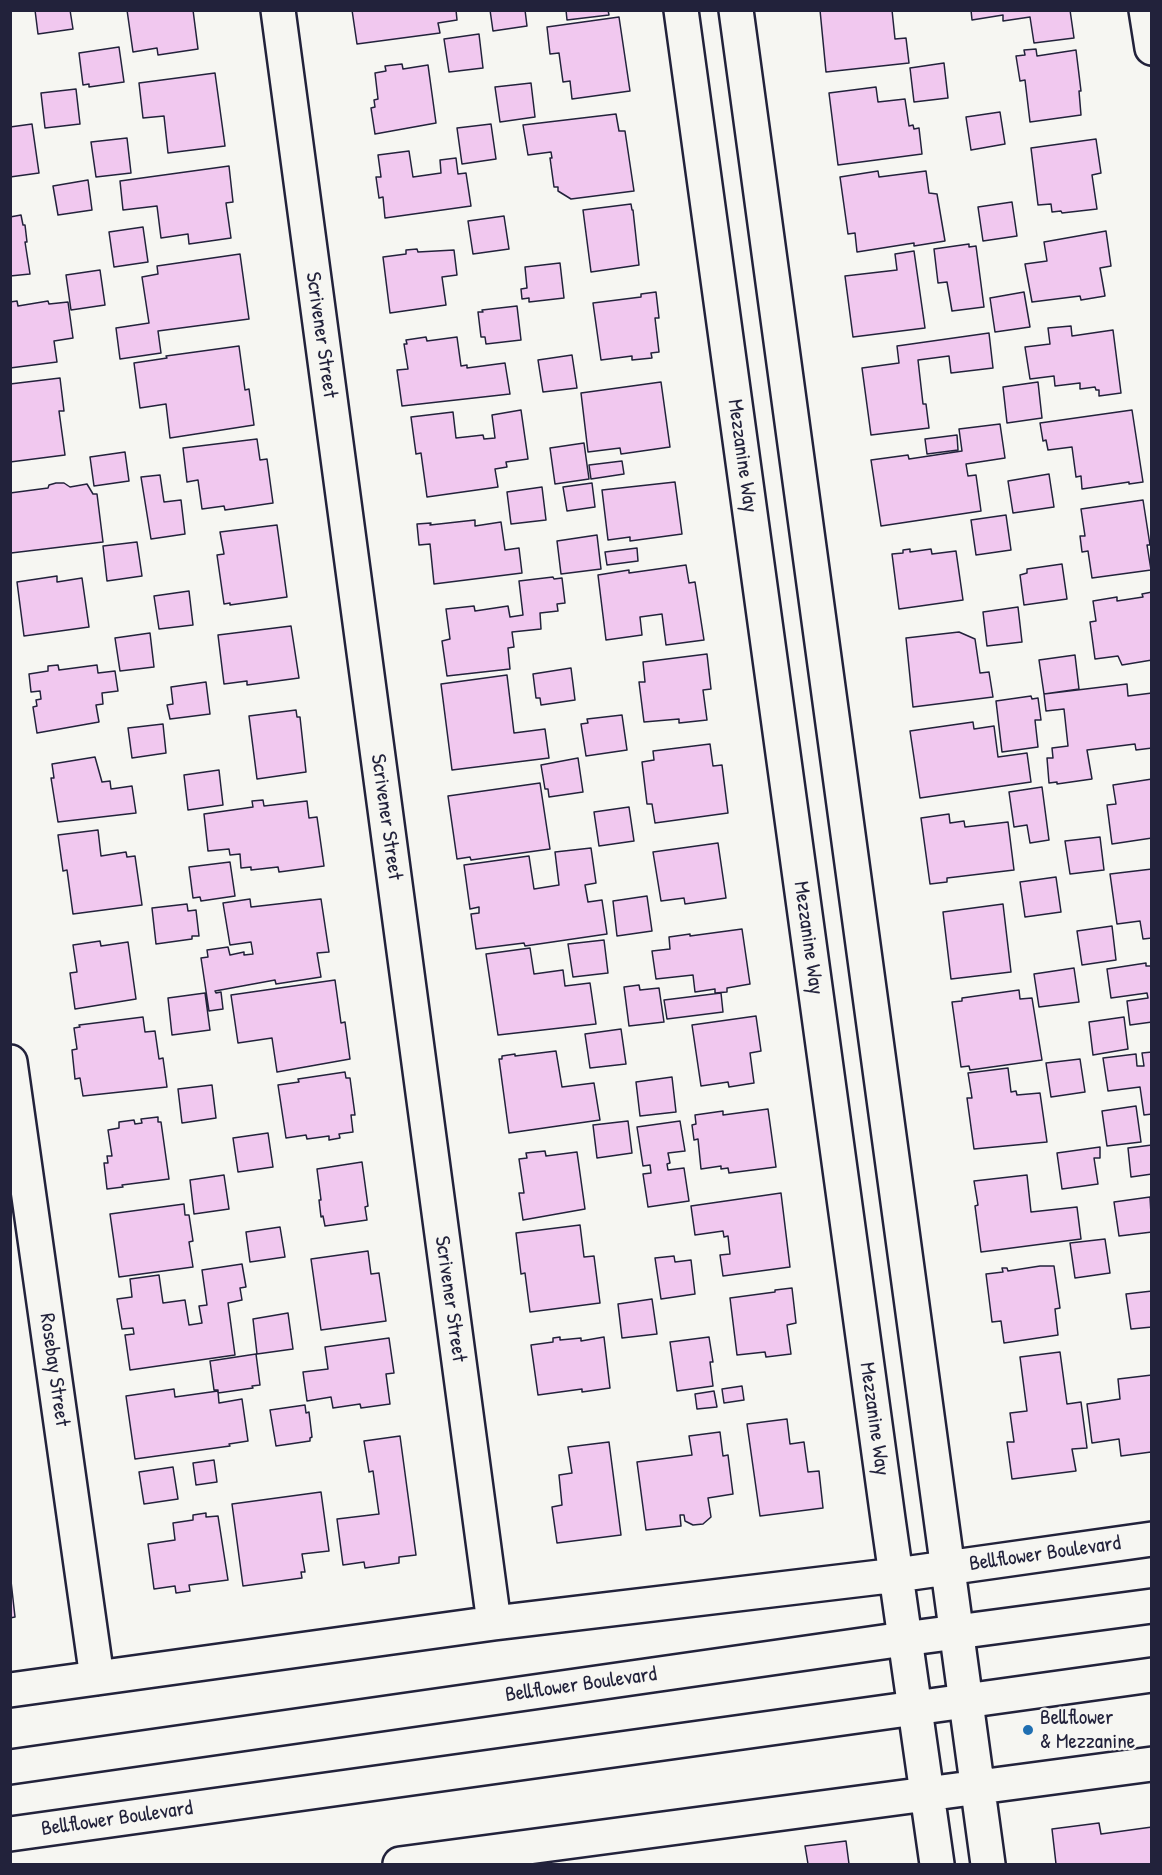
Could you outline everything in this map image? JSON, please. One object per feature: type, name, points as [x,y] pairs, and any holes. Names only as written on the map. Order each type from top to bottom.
[{"type":"street","name":"Scrivener Street","points":[[278,10],[494,1623]]},
{"type":"street","name":"Mezzanine Way","points":[[681,10],[904,1639],[937,1864]]},
{"type":"street","points":[[736,10],[988,1864]]},
{"type":"street","points":[[1146,10],[1152,48]]},
{"type":"street","name":"Rosebay Street","points":[[10,1062],[97,1678]]},
{"type":"street","name":"Bellflower Boulevard","points":[[10,1690],[494,1623],[897,1575],[1152,1539]]},
{"type":"street","name":"Bellflower Boulevard","points":[[10,1767],[904,1639],[1152,1606]]},
{"type":"street","name":"Bellflower Boulevard","points":[[10,1834],[1152,1675]]},
{"type":"street","points":[[400,1864],[1152,1764]]},
{"type":"building","points":[[35,10],[70,10],[73,29],[38,34]]},
{"type":"building","points":[[127,10],[193,10],[198,49],[158,55],[157,48],[133,52]]},
{"type":"building","points":[[352,10],[456,10],[457,20],[438,23],[440,33],[357,44]]},
{"type":"building","points":[[490,10],[525,10],[527,26],[493,31]]},
{"type":"building","points":[[566,10],[608,10],[609,15],[567,20]]},
{"type":"building","points":[[820,10],[892,10],[895,39],[906,38],[909,63],[826,72]]},
{"type":"building","points":[[971,10],[1070,10],[1074,38],[1034,43],[1030,17],[1003,21],[1003,15],[972,20]]},
{"type":"building","points":[[619,17],[630,91],[572,99],[570,81],[563,82],[559,53],[550,54],[547,27]]},
{"type":"building","points":[[479,34],[483,68],[449,72],[444,39]]},
{"type":"building","points":[[119,47],[124,82],[89,87],[89,84],[83,85],[79,53]]},
{"type":"building","points":[[1036,49],[1037,56],[1076,50],[1081,91],[1079,91],[1081,115],[1030,122],[1025,80],[1020,81],[1016,56],[1025,55],[1024,50]]},
{"type":"building","points":[[944,63],[948,98],[914,102],[910,68]]},
{"type":"building","points":[[402,64],[403,69],[428,65],[436,123],[375,134],[371,108],[375,107],[374,100],[378,99],[375,73],[386,71],[385,66]]},
{"type":"building","points":[[215,73],[225,146],[168,153],[164,116],[143,118],[139,83]]},
{"type":"building","points":[[531,83],[535,117],[500,122],[495,87]]},
{"type":"building","points":[[876,87],[878,102],[905,99],[909,126],[913,125],[914,129],[919,128],[922,154],[838,165],[829,93]]},
{"type":"building","points":[[76,89],[80,124],[45,128],[41,93]]},
{"type":"building","points":[[1000,112],[1005,144],[971,150],[966,117]]},
{"type":"building","points":[[616,114],[619,131],[625,131],[634,191],[571,199],[558,191],[558,187],[554,187],[551,152],[528,155],[523,125]]},
{"type":"building","points":[[32,124],[39,173],[10,177],[10,127]]},
{"type":"building","points":[[491,124],[496,159],[462,164],[457,128]]},
{"type":"building","points":[[127,138],[131,173],[96,177],[91,142]]},
{"type":"building","points":[[1096,139],[1101,173],[1092,175],[1097,209],[1062,213],[1061,211],[1052,212],[1051,204],[1038,205],[1031,148]]},
{"type":"building","points":[[409,151],[413,177],[441,173],[440,160],[456,158],[458,174],[466,173],[471,206],[385,218],[383,197],[379,198],[376,177],[381,177],[378,155]]},
{"type":"building","points":[[229,166],[233,202],[226,203],[231,238],[189,244],[188,234],[161,238],[157,206],[123,210],[120,181]]},
{"type":"building","points":[[878,171],[879,177],[926,171],[929,193],[937,194],[945,241],[914,246],[914,243],[857,252],[855,233],[848,234],[840,177]]},
{"type":"building","points":[[88,180],[92,210],[58,215],[53,186]]},
{"type":"building","points":[[1012,202],[1017,236],[983,241],[978,207]]},
{"type":"building","points":[[631,204],[639,265],[591,272],[583,210]]},
{"type":"building","points":[[21,215],[23,225],[25,225],[30,274],[10,276],[10,217]]},
{"type":"building","points":[[504,216],[509,249],[473,254],[468,221]]},
{"type":"building","points":[[143,227],[148,262],[114,267],[109,232]]},
{"type":"building","points":[[1106,231],[1111,266],[1100,268],[1105,296],[1081,300],[1080,296],[1032,302],[1025,264],[1047,261],[1044,242]]},
{"type":"building","points":[[969,244],[969,247],[976,246],[984,307],[952,311],[947,282],[938,283],[934,249]]},
{"type":"building","points":[[417,249],[418,252],[454,250],[457,275],[442,277],[446,305],[390,313],[383,257],[406,254],[406,250]]},
{"type":"building","points":[[914,251],[925,328],[853,337],[845,276],[897,270],[895,254]]},
{"type":"building","points":[[240,254],[249,319],[158,331],[161,353],[120,359],[116,328],[149,323],[142,277],[158,274],[157,266]]},
{"type":"building","points":[[560,263],[564,298],[529,302],[529,298],[522,299],[521,289],[527,288],[525,267]]},
{"type":"building","points":[[100,270],[105,305],[71,310],[66,275]]},
{"type":"building","points":[[656,292],[659,318],[655,318],[659,352],[651,353],[652,358],[632,360],[632,356],[601,360],[593,303],[641,297],[641,294]]},
{"type":"building","points":[[1024,292],[1030,327],[995,332],[990,298]]},
{"type":"building","points":[[17,301],[18,306],[48,301],[49,304],[68,302],[73,338],[54,341],[57,362],[10,368],[10,302]]},
{"type":"building","points":[[517,306],[521,340],[486,344],[485,337],[481,337],[478,312]]},
{"type":"building","points":[[1071,326],[1072,336],[1113,330],[1121,393],[1099,396],[1099,390],[1095,387],[1080,389],[1080,383],[1055,386],[1054,376],[1030,379],[1025,347],[1050,344],[1048,328]]},
{"type":"building","points":[[989,333],[993,368],[951,373],[949,356],[918,360],[923,404],[926,404],[929,428],[871,435],[862,368],[899,363],[897,346]]},
{"type":"building","points":[[426,337],[427,341],[457,337],[461,366],[467,365],[467,368],[505,363],[510,394],[402,406],[397,370],[408,369],[404,344],[407,344],[406,340]]},
{"type":"building","points":[[239,346],[245,390],[249,389],[254,425],[170,438],[166,404],[140,408],[134,363]]},
{"type":"building","points":[[572,355],[577,388],[543,392],[538,360]]},
{"type":"building","points":[[60,378],[64,411],[59,411],[65,455],[10,462],[10,384]]},
{"type":"building","points":[[661,382],[670,447],[621,454],[620,448],[588,452],[581,393]]},
{"type":"building","points":[[1038,382],[1042,418],[1007,423],[1003,387]]},
{"type":"building","points":[[521,410],[528,459],[506,462],[507,467],[495,469],[498,487],[427,497],[421,453],[416,454],[411,417],[453,412],[456,438],[483,435],[484,439],[495,438],[492,415]]},
{"type":"building","points":[[1132,410],[1143,482],[1082,489],[1081,476],[1076,477],[1072,447],[1048,450],[1046,440],[1043,441],[1040,423]]},
{"type":"building","points":[[1000,424],[1005,458],[966,464],[968,476],[976,475],[981,511],[881,526],[871,460],[908,455],[909,459],[962,451],[959,429]]},
{"type":"building","points":[[957,435],[958,450],[927,454],[925,439]]},
{"type":"building","points":[[257,439],[260,460],[267,459],[273,503],[225,510],[224,506],[202,509],[198,480],[187,482],[183,448]]},
{"type":"building","points":[[584,443],[589,479],[555,484],[550,448]]},
{"type":"building","points":[[125,452],[129,481],[94,486],[90,457]]},
{"type":"building","points":[[622,461],[624,474],[591,479],[589,465]]},
{"type":"building","points":[[1049,474],[1054,507],[1013,513],[1008,481]]},
{"type":"building","points":[[160,475],[164,502],[181,500],[185,534],[151,539],[141,477]]},
{"type":"building","points":[[675,482],[682,534],[630,541],[630,537],[608,540],[602,490]]},
{"type":"building","points":[[64,483],[70,487],[87,484],[93,494],[97,494],[103,542],[11,553],[10,493],[48,488],[49,485]]},
{"type":"building","points":[[592,483],[595,507],[567,511],[563,487]]},
{"type":"building","points":[[542,487],[546,520],[511,524],[507,492]]},
{"type":"building","points":[[1143,500],[1150,545],[1147,545],[1151,570],[1092,578],[1088,551],[1082,552],[1080,536],[1085,536],[1081,509]]},
{"type":"building","points":[[1006,515],[1011,550],[976,555],[971,520]]},
{"type":"building","points":[[475,520],[475,526],[501,522],[505,550],[519,548],[522,573],[434,584],[430,544],[419,545],[417,524],[431,523],[430,525]]},
{"type":"building","points":[[277,525],[287,597],[224,604],[217,555],[224,554],[220,532]]},
{"type":"building","points":[[597,535],[601,569],[561,574],[557,541]]},
{"type":"building","points":[[137,542],[142,576],[107,581],[103,546]]},
{"type":"building","points":[[637,548],[638,561],[607,565],[605,552]]},
{"type":"building","points":[[910,549],[910,552],[931,549],[932,554],[956,551],[963,600],[899,609],[892,554],[903,553],[903,550]]},
{"type":"building","points":[[1062,564],[1067,599],[1024,605],[1020,575],[1027,573],[1027,569]]},
{"type":"building","points":[[686,565],[689,583],[695,582],[704,640],[666,645],[662,614],[640,617],[642,635],[606,640],[598,575]]},
{"type":"building","points":[[57,576],[57,582],[82,578],[89,627],[24,636],[17,582]]},
{"type":"building","points":[[553,577],[554,579],[562,578],[565,603],[557,604],[558,611],[540,613],[541,629],[512,632],[514,647],[508,648],[510,669],[447,676],[442,641],[450,639],[446,609],[474,606],[475,611],[508,606],[510,617],[523,615],[519,581]]},
{"type":"building","points":[[189,591],[193,625],[159,629],[154,596]]},
{"type":"building","points":[[1152,592],[1152,660],[1122,665],[1118,656],[1095,659],[1090,622],[1096,621],[1093,601],[1117,597],[1117,601],[1143,597],[1142,594]]},
{"type":"building","points":[[1018,607],[1022,642],[987,646],[983,612]]},
{"type":"building","points":[[291,626],[299,678],[247,685],[247,681],[224,684],[218,635]]},
{"type":"building","points":[[959,632],[975,639],[980,673],[989,672],[993,697],[913,707],[906,638]]},
{"type":"building","points":[[150,633],[154,667],[120,671],[115,638]]},
{"type":"building","points":[[707,654],[711,689],[703,690],[707,720],[679,723],[679,719],[644,722],[639,682],[645,682],[643,662]]},
{"type":"building","points":[[1075,655],[1079,689],[1044,694],[1039,660]]},
{"type":"building","points":[[58,665],[59,670],[97,665],[98,673],[115,671],[118,691],[102,693],[103,704],[96,705],[99,722],[37,733],[33,707],[37,706],[36,700],[41,699],[40,691],[31,692],[29,674],[48,671],[48,666]]},
{"type":"building","points":[[571,668],[575,700],[541,705],[540,698],[536,698],[533,674]]},
{"type":"building","points":[[507,675],[514,733],[545,729],[549,758],[452,770],[441,684]]},
{"type":"building","points":[[206,682],[210,714],[170,719],[167,705],[173,704],[171,687]]},
{"type":"building","points":[[1127,684],[1128,696],[1152,693],[1152,748],[1136,750],[1135,744],[1087,750],[1092,779],[1049,783],[1047,758],[1053,758],[1052,748],[1068,746],[1064,709],[1046,711],[1044,694]]},
{"type":"building","points":[[1031,696],[1032,699],[1038,698],[1041,720],[1035,720],[1038,747],[1002,752],[996,701]]},
{"type":"building","points":[[296,710],[297,717],[300,717],[306,772],[257,779],[249,716]]},
{"type":"building","points":[[622,715],[627,750],[586,756],[581,724],[588,723],[587,719]]},
{"type":"building","points":[[973,722],[974,729],[994,726],[998,757],[1027,753],[1031,782],[920,798],[910,731]]},
{"type":"building","points":[[163,724],[166,753],[132,758],[128,728]]},
{"type":"building","points":[[710,744],[713,766],[722,765],[728,813],[655,823],[652,804],[647,804],[642,762],[654,760],[653,751]]},
{"type":"building","points":[[95,757],[102,782],[110,781],[111,789],[132,786],[136,813],[58,822],[51,778],[54,778],[52,764]]},
{"type":"building","points":[[578,758],[583,792],[549,797],[548,789],[545,789],[541,765]]},
{"type":"building","points":[[219,770],[223,805],[188,810],[184,775]]},
{"type":"building","points":[[1152,779],[1152,838],[1112,844],[1107,805],[1116,804],[1113,785]]},
{"type":"building","points":[[540,783],[550,849],[471,860],[470,857],[457,859],[448,796]]},
{"type":"building","points":[[1042,787],[1049,840],[1030,843],[1027,825],[1014,827],[1009,792]]},
{"type":"building","points":[[263,800],[264,806],[307,801],[309,818],[317,817],[324,866],[279,872],[278,867],[251,870],[251,867],[241,868],[240,854],[230,855],[229,849],[208,851],[204,814],[253,807],[252,801]]},
{"type":"building","points":[[629,807],[634,841],[599,846],[594,812]]},
{"type":"building","points":[[949,814],[950,823],[964,821],[965,827],[1008,822],[1014,870],[947,878],[947,882],[930,884],[921,818]]},
{"type":"building","points":[[98,830],[101,856],[126,852],[127,857],[135,856],[142,905],[73,914],[67,870],[63,871],[58,835]]},
{"type":"building","points":[[1100,837],[1104,870],[1070,874],[1065,841]]},
{"type":"building","points":[[718,843],[726,898],[685,904],[684,898],[661,901],[653,852]]},
{"type":"building","points":[[591,848],[596,883],[585,885],[588,902],[602,900],[607,934],[525,946],[524,943],[476,949],[471,914],[479,913],[479,907],[470,909],[464,865],[529,856],[534,889],[559,885],[555,852]]},
{"type":"building","points":[[230,862],[235,896],[201,901],[200,897],[193,898],[189,867]]},
{"type":"building","points":[[1152,869],[1152,938],[1143,939],[1140,921],[1117,924],[1110,874]]},
{"type":"building","points":[[1056,877],[1061,912],[1025,917],[1020,882]]},
{"type":"building","points":[[647,896],[652,931],[617,936],[613,901]]},
{"type":"building","points":[[250,899],[251,907],[321,899],[329,952],[317,953],[321,977],[276,984],[275,980],[215,991],[216,993],[221,992],[223,1009],[209,1011],[201,958],[208,957],[207,950],[228,947],[230,955],[244,952],[244,955],[253,954],[251,942],[230,945],[223,903]]},
{"type":"building","points":[[187,904],[188,911],[196,910],[199,936],[156,944],[152,908]]},
{"type":"building","points":[[1003,904],[1011,972],[951,979],[943,912]]},
{"type":"building","points":[[1112,926],[1116,960],[1082,965],[1077,931]]},
{"type":"building","points":[[742,929],[750,984],[727,988],[727,992],[715,993],[715,989],[695,992],[693,975],[656,979],[652,951],[670,949],[669,937]]},
{"type":"building","points":[[604,940],[608,973],[573,977],[568,944]]},
{"type":"building","points":[[100,941],[101,946],[128,942],[136,999],[75,1009],[70,973],[77,972],[73,945]]},
{"type":"building","points":[[530,948],[534,974],[563,970],[565,986],[590,983],[596,1024],[498,1035],[486,954]]},
{"type":"building","points":[[1146,963],[1146,966],[1152,966],[1152,1022],[1130,1025],[1127,1001],[1148,998],[1147,993],[1111,998],[1107,969]]},
{"type":"building","points":[[1074,968],[1079,1002],[1039,1007],[1034,974]]},
{"type":"building","points":[[335,980],[341,1023],[345,1022],[350,1059],[277,1072],[272,1038],[238,1043],[231,995]]},
{"type":"building","points":[[639,985],[640,990],[659,988],[664,1022],[629,1026],[624,987]]},
{"type":"building","points":[[1019,990],[1020,999],[1032,998],[1042,1060],[970,1070],[969,1066],[961,1067],[952,1002],[962,1001],[962,998]]},
{"type":"building","points":[[205,993],[210,1030],[172,1035],[168,998]]},
{"type":"building","points":[[721,993],[723,1012],[667,1019],[664,1000]]},
{"type":"building","points":[[756,1016],[761,1051],[750,1053],[754,1083],[729,1087],[728,1082],[701,1086],[692,1025]]},
{"type":"building","points":[[143,1017],[145,1032],[155,1031],[159,1059],[163,1058],[167,1087],[83,1096],[80,1078],[75,1079],[72,1050],[77,1049],[74,1028],[80,1027],[79,1025]]},
{"type":"building","points":[[1124,1017],[1128,1049],[1093,1055],[1089,1022]]},
{"type":"building","points":[[621,1029],[626,1064],[590,1068],[585,1034]]},
{"type":"building","points":[[556,1051],[562,1087],[594,1083],[600,1120],[509,1133],[499,1059],[502,1059],[502,1056],[515,1054],[515,1056]]},
{"type":"building","points":[[1152,1052],[1152,1114],[1144,1115],[1140,1087],[1108,1091],[1103,1058],[1136,1054],[1137,1066],[1144,1066],[1142,1053]]},
{"type":"building","points":[[1080,1059],[1085,1092],[1051,1097],[1046,1063]]},
{"type":"building","points":[[1008,1068],[1011,1092],[1016,1091],[1017,1095],[1040,1093],[1047,1142],[974,1149],[967,1098],[972,1098],[968,1073]]},
{"type":"building","points":[[345,1072],[346,1078],[350,1078],[355,1115],[351,1115],[353,1132],[339,1134],[340,1138],[329,1140],[329,1136],[307,1139],[306,1135],[286,1138],[278,1085],[299,1082],[298,1079]]},
{"type":"building","points":[[672,1077],[676,1112],[640,1116],[636,1082]]},
{"type":"building","points":[[212,1085],[216,1118],[182,1123],[178,1089]]},
{"type":"building","points":[[1136,1106],[1141,1142],[1107,1146],[1102,1111]]},
{"type":"building","points":[[768,1109],[776,1167],[729,1173],[728,1168],[721,1169],[721,1166],[701,1169],[698,1139],[694,1140],[692,1125],[696,1124],[695,1115],[723,1111],[723,1115]]},
{"type":"building","points":[[158,1117],[158,1122],[161,1122],[169,1179],[107,1189],[104,1163],[108,1163],[107,1156],[112,1156],[108,1130],[119,1128],[119,1122],[134,1120],[135,1124],[142,1123],[141,1119]]},
{"type":"building","points":[[628,1121],[632,1153],[597,1158],[593,1125]]},
{"type":"building","points":[[680,1121],[685,1151],[668,1153],[670,1163],[667,1164],[668,1170],[684,1168],[689,1201],[648,1207],[643,1174],[651,1173],[650,1165],[643,1166],[637,1127]]},
{"type":"building","points":[[268,1133],[273,1167],[238,1172],[233,1138]]},
{"type":"building","points":[[1152,1145],[1152,1174],[1131,1177],[1128,1148]]},
{"type":"building","points":[[1100,1147],[1100,1158],[1094,1158],[1098,1184],[1062,1189],[1057,1153]]},
{"type":"building","points":[[545,1151],[546,1156],[577,1152],[585,1209],[523,1220],[519,1193],[524,1193],[519,1159],[527,1158],[526,1153]]},
{"type":"building","points":[[362,1162],[368,1206],[365,1207],[367,1220],[325,1226],[323,1216],[321,1217],[317,1169]]},
{"type":"building","points":[[224,1175],[229,1209],[194,1214],[190,1180]]},
{"type":"building","points":[[1027,1175],[1031,1212],[1077,1207],[1081,1239],[981,1252],[974,1181]]},
{"type":"building","points":[[781,1193],[790,1267],[723,1276],[720,1255],[730,1254],[728,1236],[724,1237],[723,1231],[695,1235],[691,1206]]},
{"type":"building","points":[[1150,1197],[1152,1232],[1119,1236],[1114,1202]]},
{"type":"building","points":[[184,1204],[185,1215],[189,1215],[193,1241],[189,1242],[193,1267],[119,1277],[110,1214]]},
{"type":"building","points":[[580,1225],[584,1257],[594,1256],[600,1303],[530,1312],[525,1273],[521,1274],[516,1233]]},
{"type":"building","points":[[280,1227],[285,1257],[250,1262],[246,1232]]},
{"type":"building","points":[[1105,1239],[1110,1273],[1075,1278],[1070,1243]]},
{"type":"building","points":[[368,1251],[371,1274],[379,1273],[386,1321],[321,1330],[311,1259]]},
{"type":"building","points":[[674,1256],[675,1262],[691,1260],[695,1294],[661,1299],[655,1258]]},
{"type":"building","points":[[242,1264],[246,1287],[240,1288],[242,1300],[228,1303],[235,1355],[130,1370],[125,1335],[134,1334],[133,1328],[122,1329],[117,1299],[132,1297],[130,1279],[159,1275],[163,1303],[185,1300],[189,1325],[202,1323],[199,1306],[207,1305],[202,1270]]},
{"type":"building","points":[[1054,1266],[1060,1308],[1055,1309],[1058,1335],[1004,1343],[1001,1321],[992,1322],[986,1274],[1003,1272],[1002,1268],[1007,1268],[1008,1271]]},
{"type":"building","points":[[792,1288],[796,1323],[787,1325],[791,1354],[766,1357],[765,1352],[737,1355],[730,1298]]},
{"type":"building","points":[[1152,1291],[1152,1327],[1131,1329],[1126,1294]]},
{"type":"building","points":[[652,1299],[657,1334],[622,1338],[618,1304]]},
{"type":"building","points":[[288,1313],[293,1349],[257,1354],[253,1319]]},
{"type":"building","points":[[560,1337],[560,1340],[581,1338],[581,1341],[604,1337],[610,1388],[538,1395],[531,1345],[553,1342],[553,1338]]},
{"type":"building","points":[[709,1337],[713,1362],[710,1362],[713,1386],[677,1391],[670,1342]]},
{"type":"building","points":[[389,1338],[394,1373],[386,1374],[390,1404],[361,1408],[360,1404],[333,1408],[331,1397],[307,1401],[303,1372],[328,1369],[325,1347]]},
{"type":"building","points":[[1060,1352],[1067,1404],[1081,1402],[1087,1448],[1072,1449],[1076,1471],[1012,1479],[1007,1442],[1014,1442],[1010,1413],[1027,1411],[1020,1357]]},
{"type":"building","points":[[256,1354],[260,1385],[218,1393],[218,1390],[214,1390],[210,1361]]},
{"type":"building","points":[[1152,1375],[1152,1457],[1151,1452],[1121,1456],[1119,1439],[1092,1443],[1087,1404],[1120,1399],[1118,1379]]},
{"type":"building","points":[[742,1386],[744,1400],[724,1403],[722,1389]]},
{"type":"building","points":[[174,1389],[175,1397],[218,1391],[219,1403],[242,1399],[248,1441],[229,1444],[230,1446],[135,1459],[126,1396]]},
{"type":"building","points":[[714,1391],[717,1407],[697,1409],[695,1394]]},
{"type":"building","points":[[305,1405],[306,1413],[309,1412],[312,1437],[310,1441],[276,1446],[270,1410]]},
{"type":"building","points":[[787,1419],[790,1444],[804,1442],[808,1472],[819,1471],[823,1508],[760,1516],[747,1424]]},
{"type":"building","points":[[720,1432],[723,1456],[728,1455],[733,1494],[708,1498],[711,1517],[703,1524],[693,1525],[685,1521],[684,1515],[680,1515],[681,1526],[646,1530],[637,1462],[692,1455],[689,1436]]},
{"type":"building","points":[[400,1436],[416,1555],[399,1557],[399,1563],[365,1568],[364,1562],[343,1565],[337,1519],[379,1514],[373,1471],[369,1472],[364,1441]]},
{"type":"building","points":[[609,1442],[621,1535],[557,1543],[552,1507],[562,1505],[559,1475],[572,1473],[568,1447]]},
{"type":"building","points":[[214,1460],[217,1482],[196,1485],[193,1463]]},
{"type":"building","points":[[173,1467],[178,1499],[144,1504],[139,1472]]},
{"type":"building","points":[[321,1492],[329,1551],[302,1554],[305,1572],[301,1572],[302,1578],[243,1586],[232,1504]]},
{"type":"building","points":[[206,1513],[206,1517],[218,1516],[228,1580],[189,1585],[190,1591],[176,1593],[175,1586],[154,1589],[148,1544],[175,1540],[173,1523],[193,1520],[193,1515]]},
{"type":"building","points":[[10,1581],[15,1617],[10,1618]]},
{"type":"building","points":[[1099,1823],[1101,1834],[1152,1827],[1152,1864],[1056,1864],[1052,1829]]},
{"type":"building","points":[[846,1841],[849,1864],[808,1864],[805,1846]]},
{"type":"place","name":"Bellflower & Mezzanine","points":[[1028,1730]]}]
